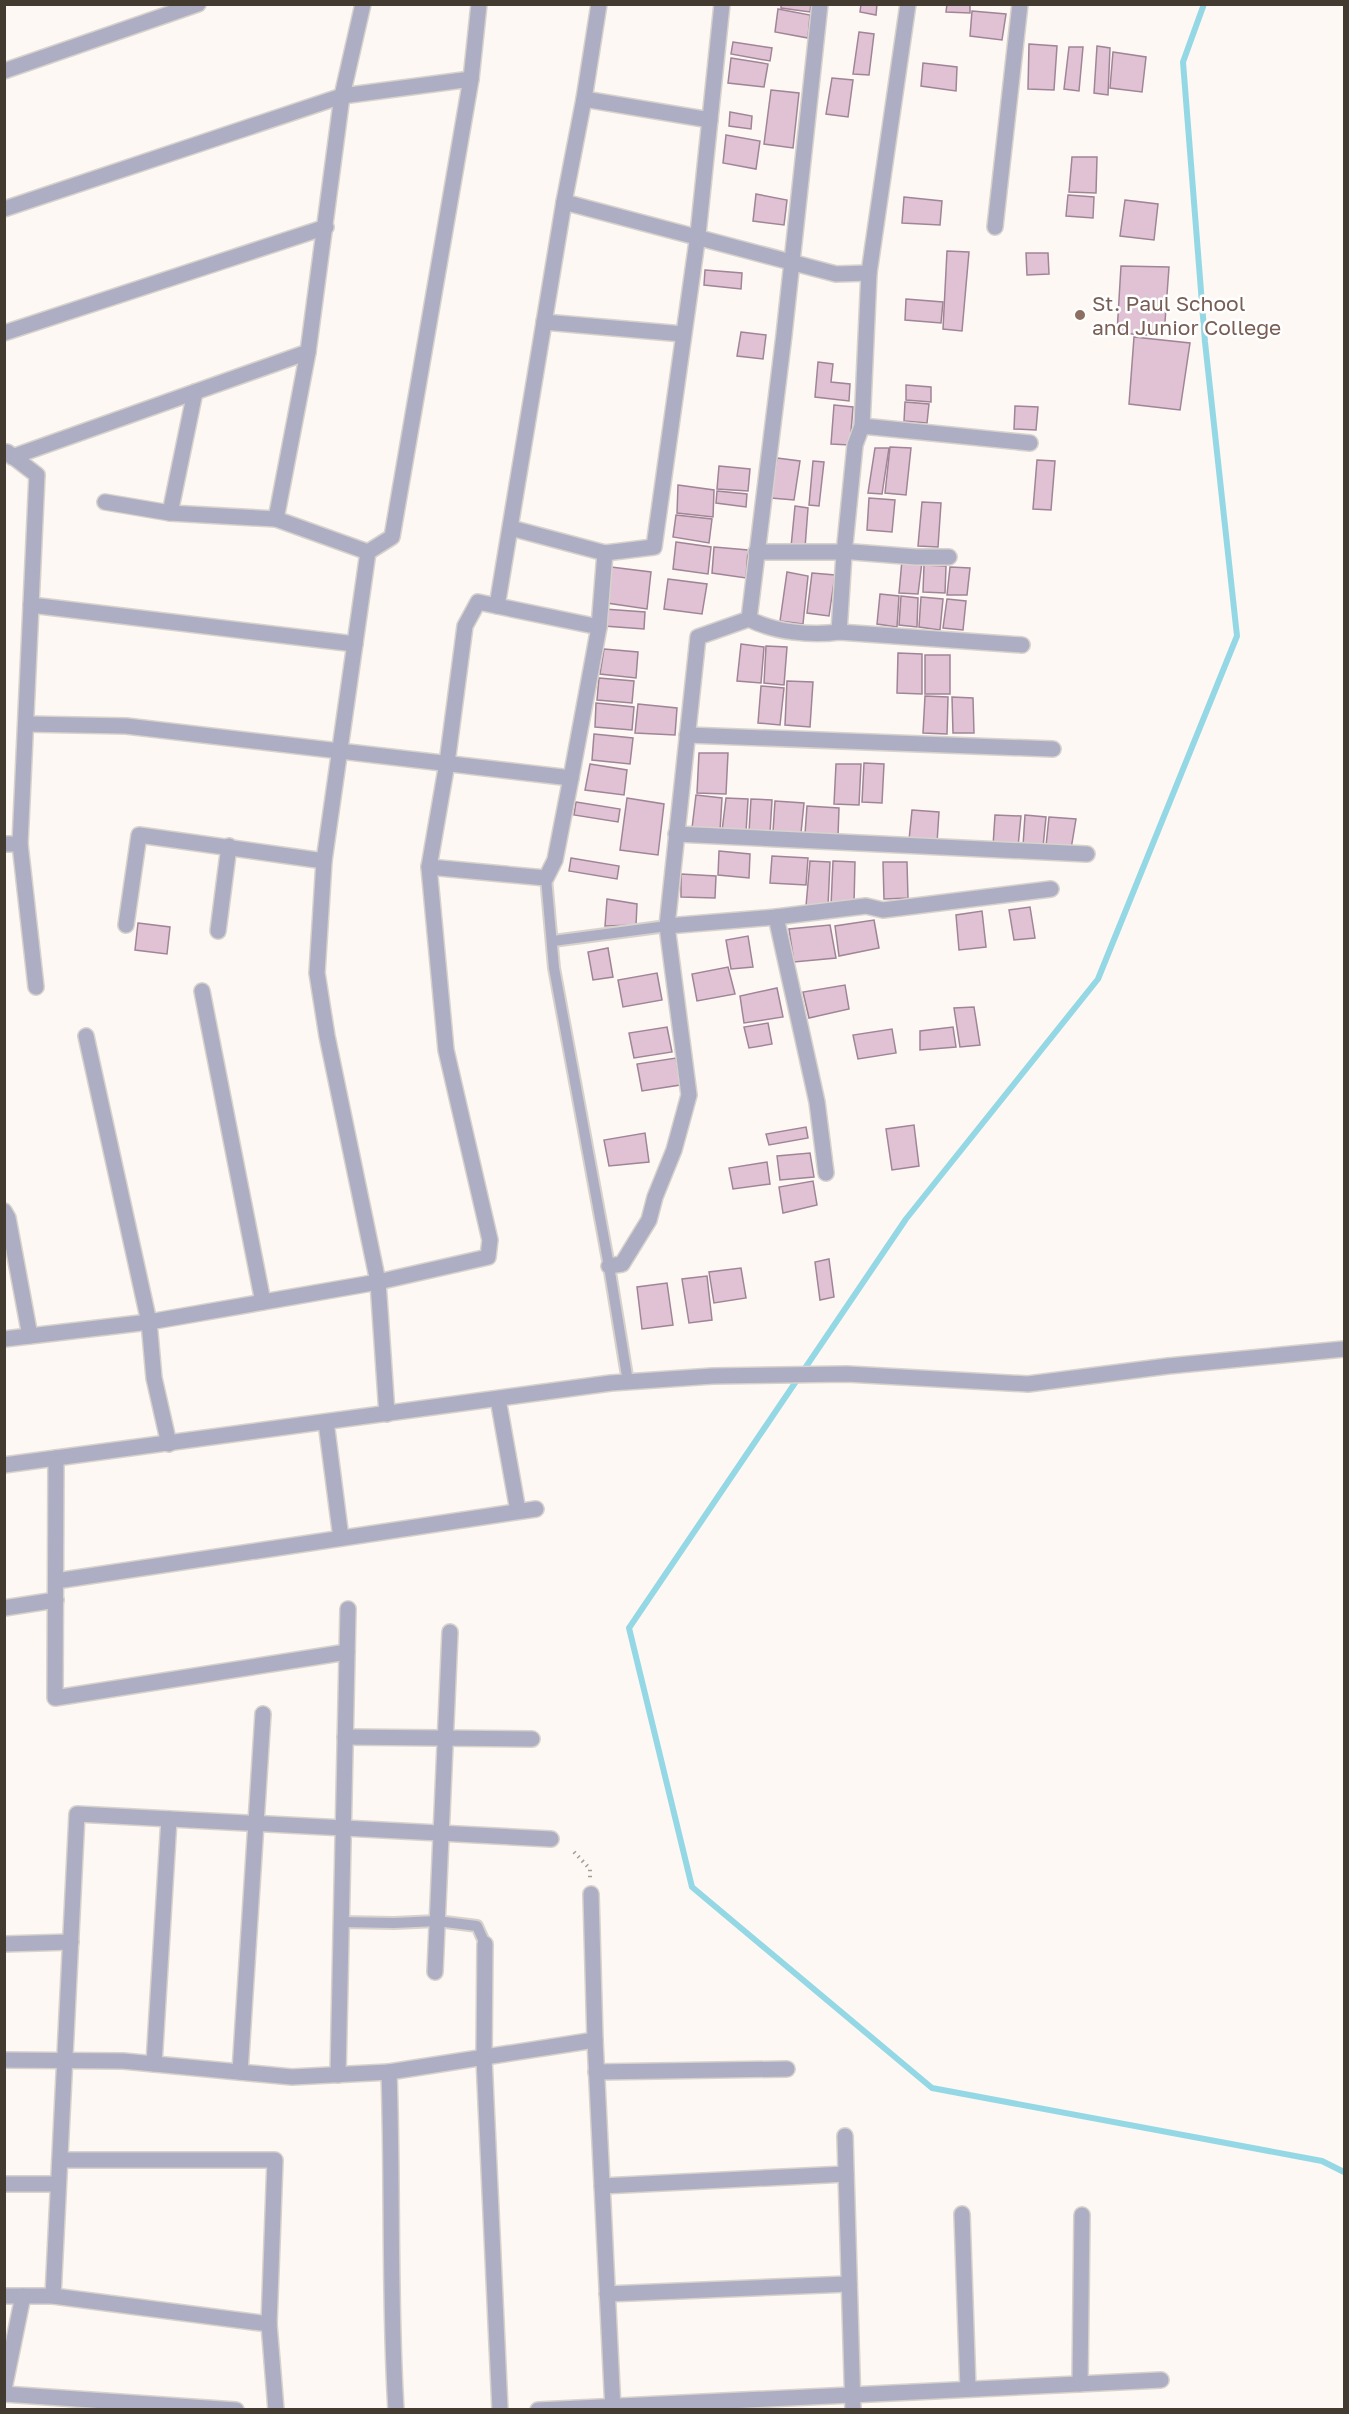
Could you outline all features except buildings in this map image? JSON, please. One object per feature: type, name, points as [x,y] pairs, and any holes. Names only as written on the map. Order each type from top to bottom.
[{"type":"street","points":[[4,71],[198,4]]},
{"type":"street","points":[[276,519],[308,352],[342,96],[363,4]]},
{"type":"street","points":[[387,1414],[378,1282],[327,1036],[318,973],[324,861],[368,552],[392,537],[471,79],[479,4]]},
{"type":"street","points":[[497,606],[599,4]]},
{"type":"street","points":[[511,528],[605,553],[654,547],[696,238],[722,4]]},
{"type":"street","points":[[749,619],[784,334],[819,4]]},
{"type":"street","points":[[839,632],[855,444],[862,426],[869,273],[908,4]]},
{"type":"street","points":[[995,226],[1020,4]]},
{"type":"street","points":[[4,209],[342,96],[471,79]]},
{"type":"street","points":[[584,99],[710,120]]},
{"type":"street","points":[[564,202],[836,274],[869,273]]},
{"type":"street","points":[[4,333],[326,227]]},
{"type":"street","points":[[544,322],[683,334]]},
{"type":"street","points":[[8,453],[195,392],[308,352]]},
{"type":"street","points":[[170,513],[195,392]]},
{"type":"street","points":[[862,426],[1030,443]]},
{"type":"street","points":[[8,453],[38,475],[26,724],[12,844],[36,987]]},
{"type":"street","points":[[105,502],[170,513],[276,519],[368,552]]},
{"type":"street","points":[[756,552],[844,554],[853,552],[949,557]]},
{"type":"street","points":[[429,867],[546,878],[555,860],[599,627],[605,553]]},
{"type":"street","points":[[4,1339],[149,1322],[378,1282],[461,1265],[488,1257],[490,1240],[446,1050],[429,867],[447,763],[465,626],[478,602],[599,627]]},
{"type":"street","points":[[31,605],[355,644]]},
{"type":"street","points":[[609,1266],[622,1264],[644,1230],[674,1150],[689,1095],[667,926],[698,637],[749,619],[761,626],[821,634],[839,632],[1022,645]]},
{"type":"street","points":[[26,724],[126,726],[571,778]]},
{"type":"street","points":[[687,735],[1053,749]]},
{"type":"street","points":[[676,834],[1087,854]]},
{"type":"street","points":[[126,925],[139,835],[324,861]]},
{"type":"street","points":[[218,932],[229,846]]},
{"type":"street","points":[[667,926],[776,917],[866,906],[884,910],[1051,889]]},
{"type":"street","points":[[776,917],[817,1102],[826,1173]]},
{"type":"street","points":[[202,991],[263,1302]]},
{"type":"street","points":[[86,1036],[149,1322],[154,1378],[169,1444]]},
{"type":"street","points":[[4,1211],[8,1218],[30,1336]]},
{"type":"street","points":[[4,1465],[627,1382],[713,1376],[847,1374],[1028,1384],[1168,1366],[1344,1349]]},
{"type":"street","points":[[498,1399],[518,1511]]},
{"type":"street","points":[[326,1422],[341,1538]]},
{"type":"street","points":[[56,1458],[55,1698],[347,1652]]},
{"type":"street","points":[[56,1581],[536,1509]]},
{"type":"street","points":[[4,1608],[56,1600]]},
{"type":"street","points":[[338,2075],[348,1609]]},
{"type":"street","points":[[435,1972],[450,1632]]},
{"type":"street","points":[[240,2072],[263,1714]]},
{"type":"street","points":[[345,1737],[532,1739]]},
{"type":"street","points":[[53,2296],[77,1814],[551,1839]]},
{"type":"street","points":[[154,2064],[169,1819]]},
{"type":"street","points":[[591,1894],[596,2072],[613,2408]]},
{"type":"street","points":[[4,1944],[71,1942]]},
{"type":"street","points":[[485,1944],[484,2058],[500,2409]]},
{"type":"street","points":[[4,2060],[154,2064],[292,2077],[389,2073],[595,2040]]},
{"type":"street","points":[[596,2072],[787,2069]]},
{"type":"street","points":[[389,2073],[392,2169],[391,2333],[396,2409]]},
{"type":"street","points":[[845,2136],[853,2402]]},
{"type":"street","points":[[60,2160],[275,2160],[269,2325],[276,2409]]},
{"type":"street","points":[[602,2186],[846,2175]]},
{"type":"street","points":[[4,2184],[58,2184]]},
{"type":"street","points":[[962,2214],[968,2389]]},
{"type":"street","points":[[1080,2384],[1082,2214]]},
{"type":"street","points":[[607,2294],[849,2284]]},
{"type":"street","points":[[4,2296],[53,2296],[269,2325]]},
{"type":"street","points":[[4,2389],[23,2296]]},
{"type":"street","points":[[538,2409],[853,2402],[968,2389],[1161,2380]]},
{"type":"street","points":[[4,2394],[236,2409]]},
{"type":"lane","points":[[546,878],[554,968],[609,1266],[627,1382]]},
{"type":"lane","points":[[553,941],[667,926]]},
{"type":"lane","points":[[341,1922],[437,1921],[477,1926],[485,1944]]},
{"type":"path","points":[[574,1852],[590,1869],[591,1894]]},
{"type":"waterway","points":[[1204,4],[1183,62],[1205,342],[1237,636],[1098,979],[906,1219],[629,1628],[692,1887],[932,2088],[1322,2161],[1344,2172]]},
{"type":"place","name":"St. Paul School and Junior College","points":[[1080,315]]}]
